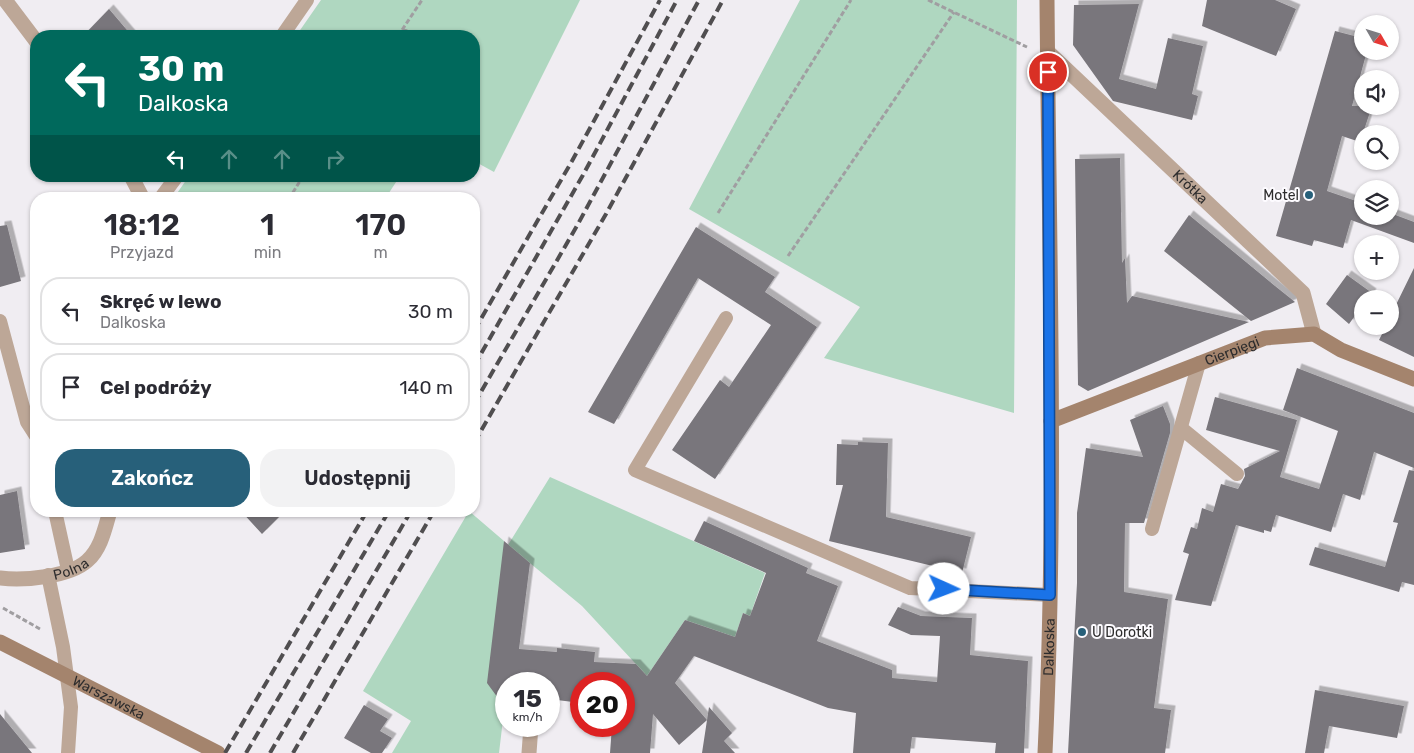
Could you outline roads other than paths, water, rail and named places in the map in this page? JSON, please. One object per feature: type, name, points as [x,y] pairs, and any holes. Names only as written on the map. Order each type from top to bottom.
[{"type":"street","points":[[4,0],[30,32]]},
{"type":"street","name":"Dalkoska","points":[[1045,753],[1050,671],[1051,421],[1047,0]]},
{"type":"street","name":"Krótka","points":[[1048,52],[1303,293],[1314,334]]},
{"type":"street","points":[[1314,334],[1341,350],[1414,379]]},
{"type":"street","name":"Cierpięgi","points":[[1051,421],[1265,338],[1314,334]]},
{"type":"street","name":"Polna","points":[[0,578],[13,580],[48,575],[68,570],[87,561],[102,538],[109,517]]},
{"type":"street","name":"Warszawska","points":[[0,642],[86,688],[213,750]]},
{"type":"street","points":[[529,753],[531,737]]},
{"type":"lane","points":[[286,30],[307,0]]},
{"type":"lane","points":[[165,192],[173,182]]},
{"type":"lane","points":[[726,318],[635,470],[910,588],[1050,595]]},
{"type":"lane","points":[[0,321],[27,422],[30,427]]},
{"type":"lane","points":[[1152,529],[1199,363]]},
{"type":"lane","points":[[1180,428],[1237,474]]},
{"type":"lane","points":[[56,517],[68,570]]},
{"type":"lane","points":[[48,575],[71,707],[68,753]]},
{"type":"railway","points":[[480,321],[572,161],[660,0]]},
{"type":"railway","points":[[480,355],[583,175],[677,0]]},
{"type":"railway","points":[[480,394],[578,224],[699,0]]},
{"type":"railway","points":[[480,433],[606,214],[723,0]]},
{"type":"railway","points":[[225,753],[363,517]]},
{"type":"railway","points":[[246,753],[385,517]]},
{"type":"railway","points":[[270,753],[408,517]]},
{"type":"railway","points":[[293,753],[431,517]]},
{"type":"place","name":"Motel","points":[[1309,195]]},
{"type":"place","name":"U Dorotki","points":[[1082,632]]}]
